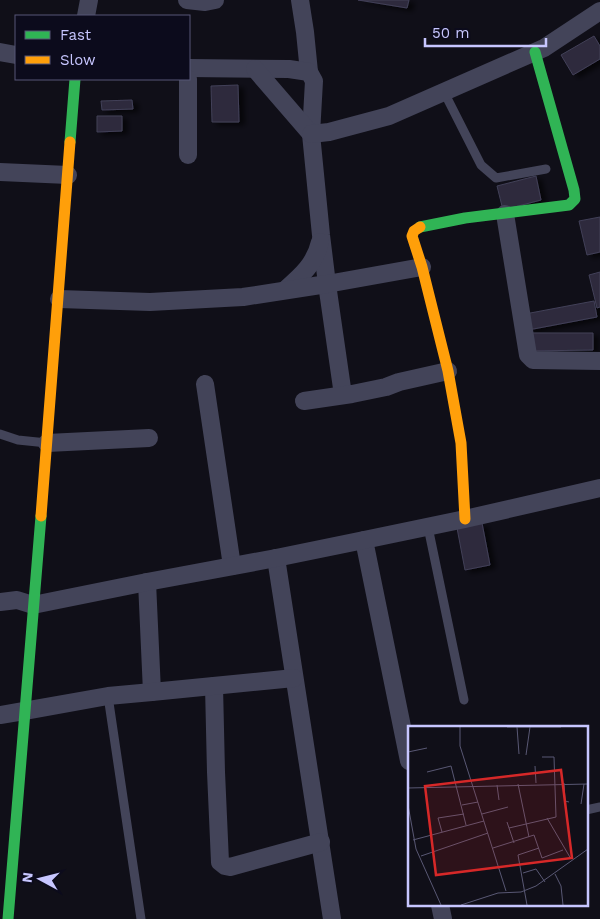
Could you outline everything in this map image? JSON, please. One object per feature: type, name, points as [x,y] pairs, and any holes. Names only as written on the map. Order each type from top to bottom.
[{"type":"street","points":[[86,15],[89,0]]},
{"type":"street","points":[[187,0],[205,2],[215,0]]},
{"type":"street","points":[[300,0],[309,72],[314,81],[311,134],[327,284],[343,395]]},
{"type":"street","points":[[311,134],[329,132],[389,116],[544,48],[600,11]]},
{"type":"street","points":[[0,52],[15,55]]},
{"type":"street","points":[[465,519],[461,443],[448,371],[422,267],[412,236],[414,231],[420,226],[465,218],[569,205],[575,199],[534,52]]},
{"type":"street","points":[[190,68],[289,68],[309,72]]},
{"type":"street","points":[[255,68],[311,134]]},
{"type":"street","points":[[8,919],[59,299],[75,80]]},
{"type":"street","points":[[188,80],[188,155]]},
{"type":"street","points":[[0,172],[68,175]]},
{"type":"street","points":[[505,214],[528,355],[533,360],[600,361]]},
{"type":"street","points":[[284,291],[310,266],[318,252],[321,235]]},
{"type":"street","points":[[59,299],[150,302],[243,296],[284,291],[422,267]]},
{"type":"street","points":[[304,401],[386,388],[399,382],[448,371]]},
{"type":"street","points":[[204,384],[232,566]]},
{"type":"street","points":[[47,443],[149,438]]},
{"type":"street","points":[[0,602],[17,600],[33,605],[428,527],[600,488]]},
{"type":"street","points":[[364,540],[408,756]]},
{"type":"street","points":[[276,558],[332,919]]},
{"type":"street","points":[[147,582],[152,692]]},
{"type":"street","points":[[0,715],[108,696],[294,678]]},
{"type":"street","points":[[214,686],[220,862],[230,867],[320,842]]},
{"type":"street","points":[[440,906],[443,919]]},
{"type":"lane","points":[[444,92],[481,165],[496,178],[546,169]]},
{"type":"lane","points":[[0,434],[18,440],[47,443]]},
{"type":"lane","points":[[428,527],[464,700]]},
{"type":"lane","points":[[108,696],[141,919]]},
{"type":"building","points":[[358,0],[409,0],[407,8]]},
{"type":"building","points":[[594,36],[600,46],[600,59],[573,75],[561,55]]},
{"type":"building","points":[[238,85],[239,122],[212,122],[211,86]]},
{"type":"building","points":[[132,100],[133,109],[102,110],[101,101]]},
{"type":"building","points":[[97,116],[122,116],[122,131],[97,132]]},
{"type":"building","points":[[536,176],[541,200],[503,210],[497,186]]},
{"type":"building","points":[[600,217],[600,252],[587,255],[579,221]]},
{"type":"building","points":[[600,272],[600,307],[597,308],[589,275]]},
{"type":"building","points":[[594,301],[597,317],[528,330],[525,314]]},
{"type":"building","points":[[529,333],[593,333],[593,350],[529,351]]},
{"type":"building","points":[[482,523],[490,565],[465,570],[457,528]]},
{"type":"traffic: fast","points":[[420,227],[465,218],[569,205],[575,199],[535,52]]},
{"type":"traffic: fast","points":[[70,142],[75,80]]},
{"type":"traffic: fast","points":[[8,919],[41,516]]},
{"type":"traffic: slow","points":[[41,516],[70,142]]},
{"type":"traffic: slow","points":[[420,227],[414,231],[412,236],[422,267],[448,371],[461,443],[465,519]]}]
